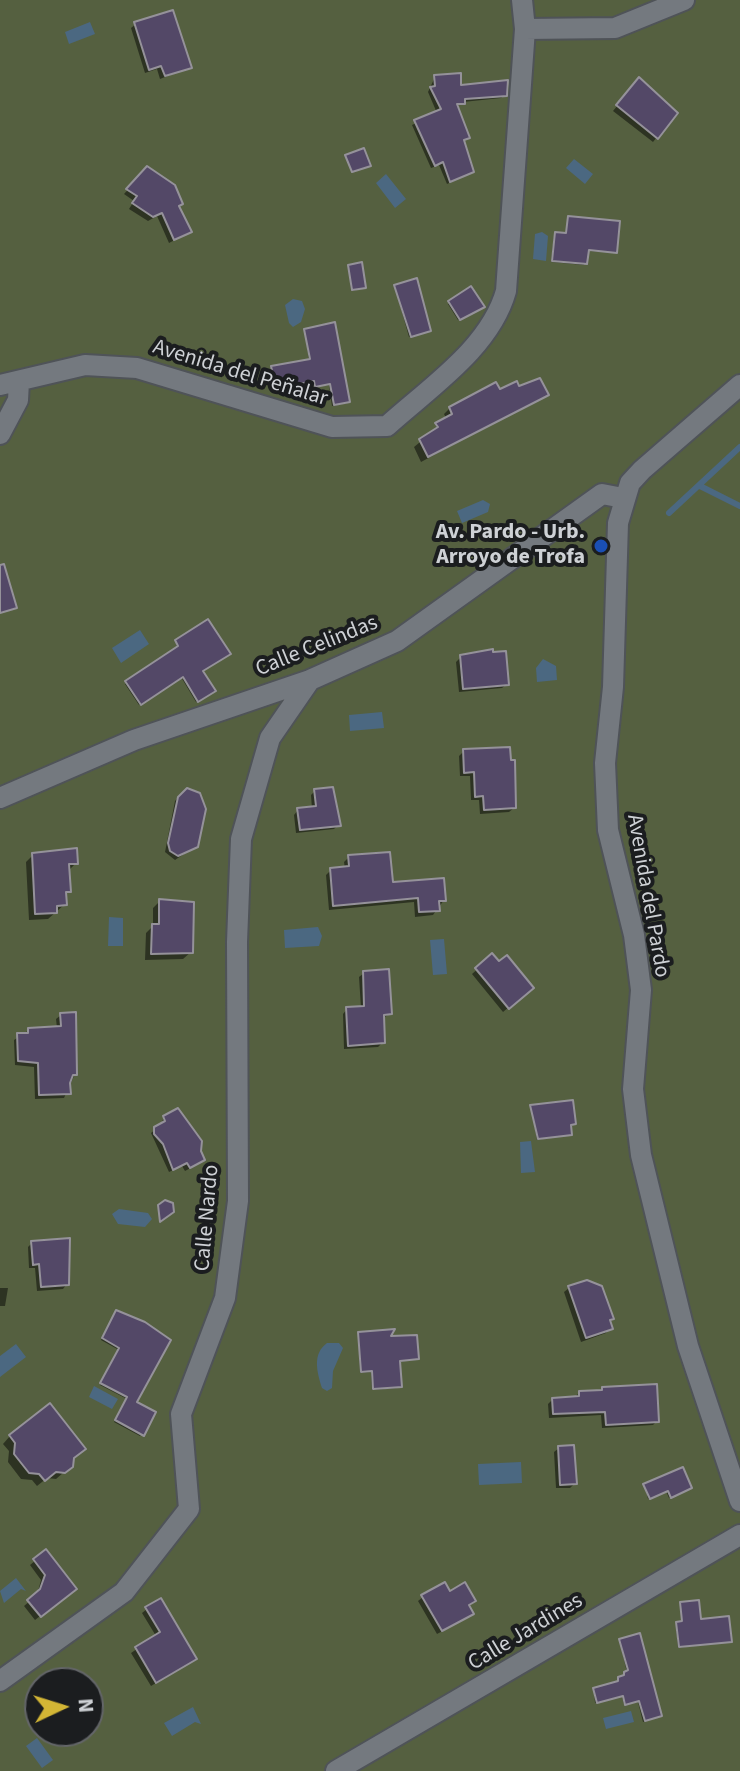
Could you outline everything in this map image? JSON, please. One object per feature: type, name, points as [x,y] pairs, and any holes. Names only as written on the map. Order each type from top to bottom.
[{"type":"street","name":"Avenida del Peñalar","points":[[0,434],[18,400],[10,384],[85,365],[137,368],[332,427],[387,426],[467,353],[499,316],[506,291],[525,29],[522,0]]},
{"type":"street","points":[[525,29],[615,28],[684,0]]},
{"type":"street","name":"Avenida del Pardo","points":[[740,385],[642,470],[630,483],[623,498],[615,559],[613,687],[605,763],[608,830],[634,935],[641,990],[633,1089],[641,1155],[688,1346],[740,1501]]},
{"type":"street","name":"Calle Celindas","points":[[0,798],[134,740],[310,680],[397,641],[602,494],[623,498]]},
{"type":"street","name":"Calle Nardo","points":[[0,1681],[124,1592],[189,1509],[181,1414],[225,1298],[238,1201],[237,942],[241,839],[270,738],[310,680]]},
{"type":"street","name":"Calle Jardines","points":[[336,1771],[740,1535]]},
{"type":"green space","points":[[0,0],[740,0],[740,1771],[0,1771]]},
{"type":"water","points":[[90,22],[95,34],[69,44],[65,32]]},
{"type":"water","points":[[574,159],[593,174],[585,184],[566,168]]},
{"type":"water","points":[[386,174],[406,199],[395,208],[376,183]]},
{"type":"water","points":[[542,232],[548,236],[546,261],[533,259],[535,234]]},
{"type":"water","points":[[293,299],[302,301],[305,309],[301,322],[293,327],[285,305]]},
{"type":"water","points":[[483,500],[490,504],[488,512],[462,523],[457,511]]},
{"type":"water","points":[[140,630],[149,644],[121,663],[112,648]]},
{"type":"water","points":[[543,659],[556,666],[557,680],[537,682],[536,668]]},
{"type":"water","points":[[382,712],[384,728],[350,731],[349,715]]},
{"type":"water","points":[[109,917],[123,918],[123,946],[108,946]]},
{"type":"water","points":[[318,927],[322,936],[319,946],[285,948],[284,930]]},
{"type":"water","points":[[444,939],[447,974],[433,975],[430,940]]},
{"type":"water","points":[[531,1141],[535,1172],[521,1173],[520,1142]]},
{"type":"water","points":[[119,1209],[148,1213],[152,1219],[145,1227],[118,1224],[112,1214]]},
{"type":"water","points":[[327,1343],[339,1343],[343,1348],[333,1371],[332,1388],[327,1391],[322,1388],[317,1364],[319,1352]]},
{"type":"water","points":[[16,1344],[26,1357],[0,1377],[0,1356]]},
{"type":"water","points":[[94,1386],[118,1399],[112,1409],[89,1397]]},
{"type":"water","points":[[521,1462],[522,1483],[479,1485],[478,1464]]},
{"type":"water","points":[[16,1578],[26,1591],[21,1589],[4,1603],[0,1591]]},
{"type":"water","points":[[193,1707],[201,1724],[195,1722],[172,1736],[164,1723]]},
{"type":"water","points":[[631,1711],[634,1722],[606,1729],[603,1718]]},
{"type":"water","points":[[27,1747],[44,1747],[53,1760],[42,1768]]},
{"type":"building","points":[[173,10],[192,68],[165,76],[161,66],[149,70],[134,22]]},
{"type":"building","points":[[461,73],[461,85],[508,80],[507,96],[465,99],[465,104],[457,104],[470,138],[464,140],[474,172],[450,182],[443,162],[435,166],[414,120],[441,109],[430,87],[435,86],[434,75]]},
{"type":"building","points":[[639,77],[678,113],[658,139],[616,105]]},
{"type":"building","points":[[364,148],[371,166],[352,172],[345,155]]},
{"type":"building","points":[[147,166],[175,185],[183,204],[179,206],[192,232],[174,240],[162,213],[153,217],[132,203],[137,196],[126,189]]},
{"type":"building","points":[[568,216],[620,221],[617,253],[589,250],[587,264],[552,261],[555,232],[566,233]]},
{"type":"building","points":[[362,262],[366,288],[352,290],[348,265]]},
{"type":"building","points":[[417,278],[431,331],[411,337],[394,285]]},
{"type":"building","points":[[471,286],[485,307],[460,320],[448,301]]},
{"type":"building","points":[[335,322],[350,402],[334,405],[330,384],[315,387],[314,381],[276,389],[271,366],[310,359],[304,329]]},
{"type":"building","points":[[540,378],[549,395],[428,457],[419,439],[438,427],[435,423],[452,414],[449,407],[496,382],[500,389],[517,381],[519,386]]},
{"type":"building","points":[[4,564],[17,608],[0,613],[0,565]]},
{"type":"building","points":[[208,619],[231,654],[203,671],[216,691],[198,702],[183,677],[141,705],[125,681],[178,646],[175,640]]},
{"type":"building","points":[[493,649],[493,652],[506,651],[509,685],[463,689],[460,655]]},
{"type":"building","points":[[510,747],[511,760],[515,760],[516,808],[484,810],[483,796],[475,797],[474,772],[464,773],[463,749]]},
{"type":"building","points":[[333,787],[341,826],[300,830],[297,808],[316,806],[314,789]]},
{"type":"building","points":[[187,788],[200,793],[206,809],[198,847],[178,856],[170,851],[168,843],[178,797]]},
{"type":"building","points":[[77,848],[78,864],[69,864],[71,892],[66,892],[67,905],[57,906],[57,913],[35,914],[32,853]]},
{"type":"building","points":[[390,852],[393,882],[444,878],[446,901],[439,901],[440,911],[419,912],[418,898],[333,906],[330,868],[349,866],[348,855]]},
{"type":"building","points":[[159,899],[194,902],[193,953],[151,954],[152,924],[159,924]]},
{"type":"building","points":[[492,953],[499,961],[507,955],[534,988],[509,1009],[475,968]]},
{"type":"building","points":[[389,969],[392,1014],[384,1015],[385,1043],[348,1046],[346,1007],[364,1006],[363,971]]},
{"type":"building","points":[[76,1012],[77,1075],[73,1075],[70,1083],[71,1094],[39,1095],[38,1063],[18,1061],[17,1033],[28,1033],[28,1028],[61,1026],[60,1013]]},
{"type":"building","points":[[573,1100],[576,1124],[571,1125],[572,1135],[538,1139],[530,1105]]},
{"type":"building","points":[[178,1108],[202,1141],[201,1151],[205,1160],[190,1168],[187,1163],[173,1170],[163,1144],[154,1134],[154,1127],[165,1121],[163,1116]]},
{"type":"building","points":[[165,1200],[173,1203],[174,1212],[160,1222],[158,1205]]},
{"type":"building","points":[[70,1238],[69,1285],[41,1287],[39,1264],[33,1265],[31,1241]]},
{"type":"building","points":[[587,1280],[602,1286],[614,1319],[610,1320],[613,1329],[586,1338],[568,1286]]},
{"type":"building","points":[[116,1310],[145,1322],[171,1340],[137,1402],[156,1412],[144,1436],[115,1420],[127,1397],[100,1383],[119,1348],[102,1338]]},
{"type":"building","points":[[395,1329],[391,1336],[417,1335],[419,1359],[400,1361],[402,1387],[373,1389],[372,1371],[361,1372],[358,1332]]},
{"type":"building","points":[[657,1384],[659,1422],[606,1425],[605,1412],[553,1414],[552,1398],[579,1396],[579,1391],[602,1390],[602,1387]]},
{"type":"building","points":[[50,1403],[86,1449],[74,1458],[73,1467],[65,1473],[56,1472],[45,1481],[39,1474],[29,1473],[14,1454],[15,1443],[9,1435]]},
{"type":"building","points":[[574,1445],[577,1484],[560,1485],[558,1446]]},
{"type":"building","points":[[683,1467],[692,1488],[671,1498],[668,1491],[650,1499],[643,1484]]},
{"type":"building","points":[[46,1549],[77,1589],[41,1617],[27,1600],[40,1589],[45,1575],[33,1559]]},
{"type":"building","points":[[445,1582],[450,1591],[465,1582],[476,1601],[469,1605],[474,1614],[442,1631],[421,1595]]},
{"type":"building","points":[[161,1598],[197,1659],[156,1683],[135,1647],[160,1632],[145,1607]]},
{"type":"building","points":[[699,1600],[701,1619],[729,1616],[732,1642],[679,1647],[676,1622],[682,1621],[680,1602]]},
{"type":"building","points":[[640,1633],[662,1716],[645,1721],[639,1701],[625,1705],[623,1696],[597,1703],[593,1688],[618,1681],[618,1677],[624,1675],[628,1670],[619,1639]]},
{"type":"waterway","points":[[669,513],[740,447]]},
{"type":"waterway","points":[[700,486],[740,506]]},
{"type":"place","name":"Av. Pardo - Urb. Arroyo de Trofa","points":[[601,546]]}]
